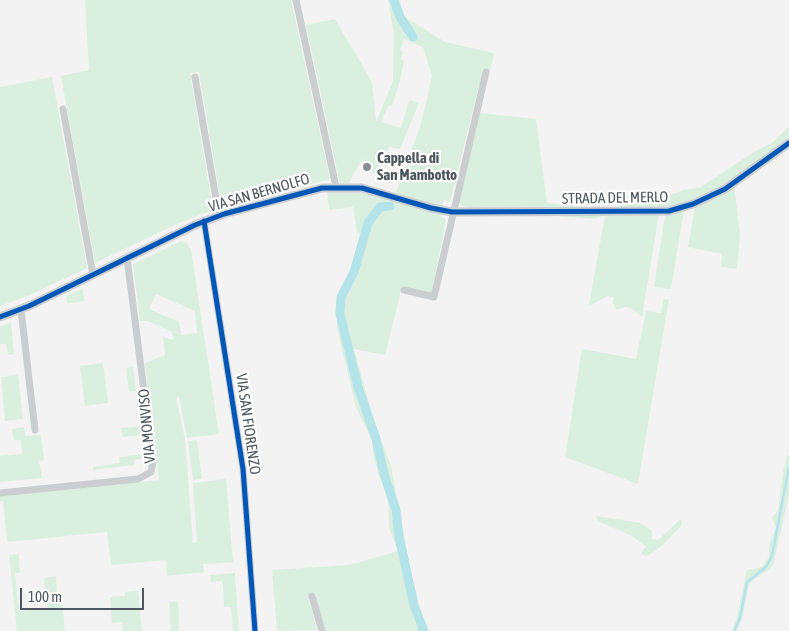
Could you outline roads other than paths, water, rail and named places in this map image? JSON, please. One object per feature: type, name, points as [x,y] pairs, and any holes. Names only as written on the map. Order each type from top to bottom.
[{"type":"street","points":[[296,0],[336,187]]},
{"type":"street","points":[[404,290],[434,297],[452,212],[486,72]]},
{"type":"street","name":"VIA SAN BERNOLFO","points":[[195,77],[219,216]]},
{"type":"street","points":[[63,109],[93,275]]},
{"type":"street","name":"STRADA DEL MERLO","points":[[452,212],[669,211],[693,204],[725,189],[789,143]]},
{"type":"street","name":"VIA SAN BERNOLFO","points":[[0,317],[21,310],[204,221],[317,189],[336,187],[367,189],[438,210],[452,212]]},
{"type":"street","name":"VIA SAN FIORENZO","points":[[204,221],[242,469],[255,631]]},
{"type":"street","name":"VIA MONVISO","points":[[0,493],[138,479],[151,472],[153,461],[127,258]]},
{"type":"street","points":[[21,310],[35,430]]},
{"type":"street","points":[[312,596],[322,631]]},
{"type":"waterway","points":[[394,0],[400,17],[413,37]]},
{"type":"waterway","points":[[390,206],[380,207],[368,223],[354,272],[341,297],[340,314],[358,387],[376,439],[384,474],[396,510],[399,537],[414,605],[424,631]]},
{"type":"waterway","points":[[734,631],[740,618],[747,582],[766,567],[772,556],[789,467]]},
{"type":"place","name":"Cappella di San Mambotto","points":[[367,167]]}]
